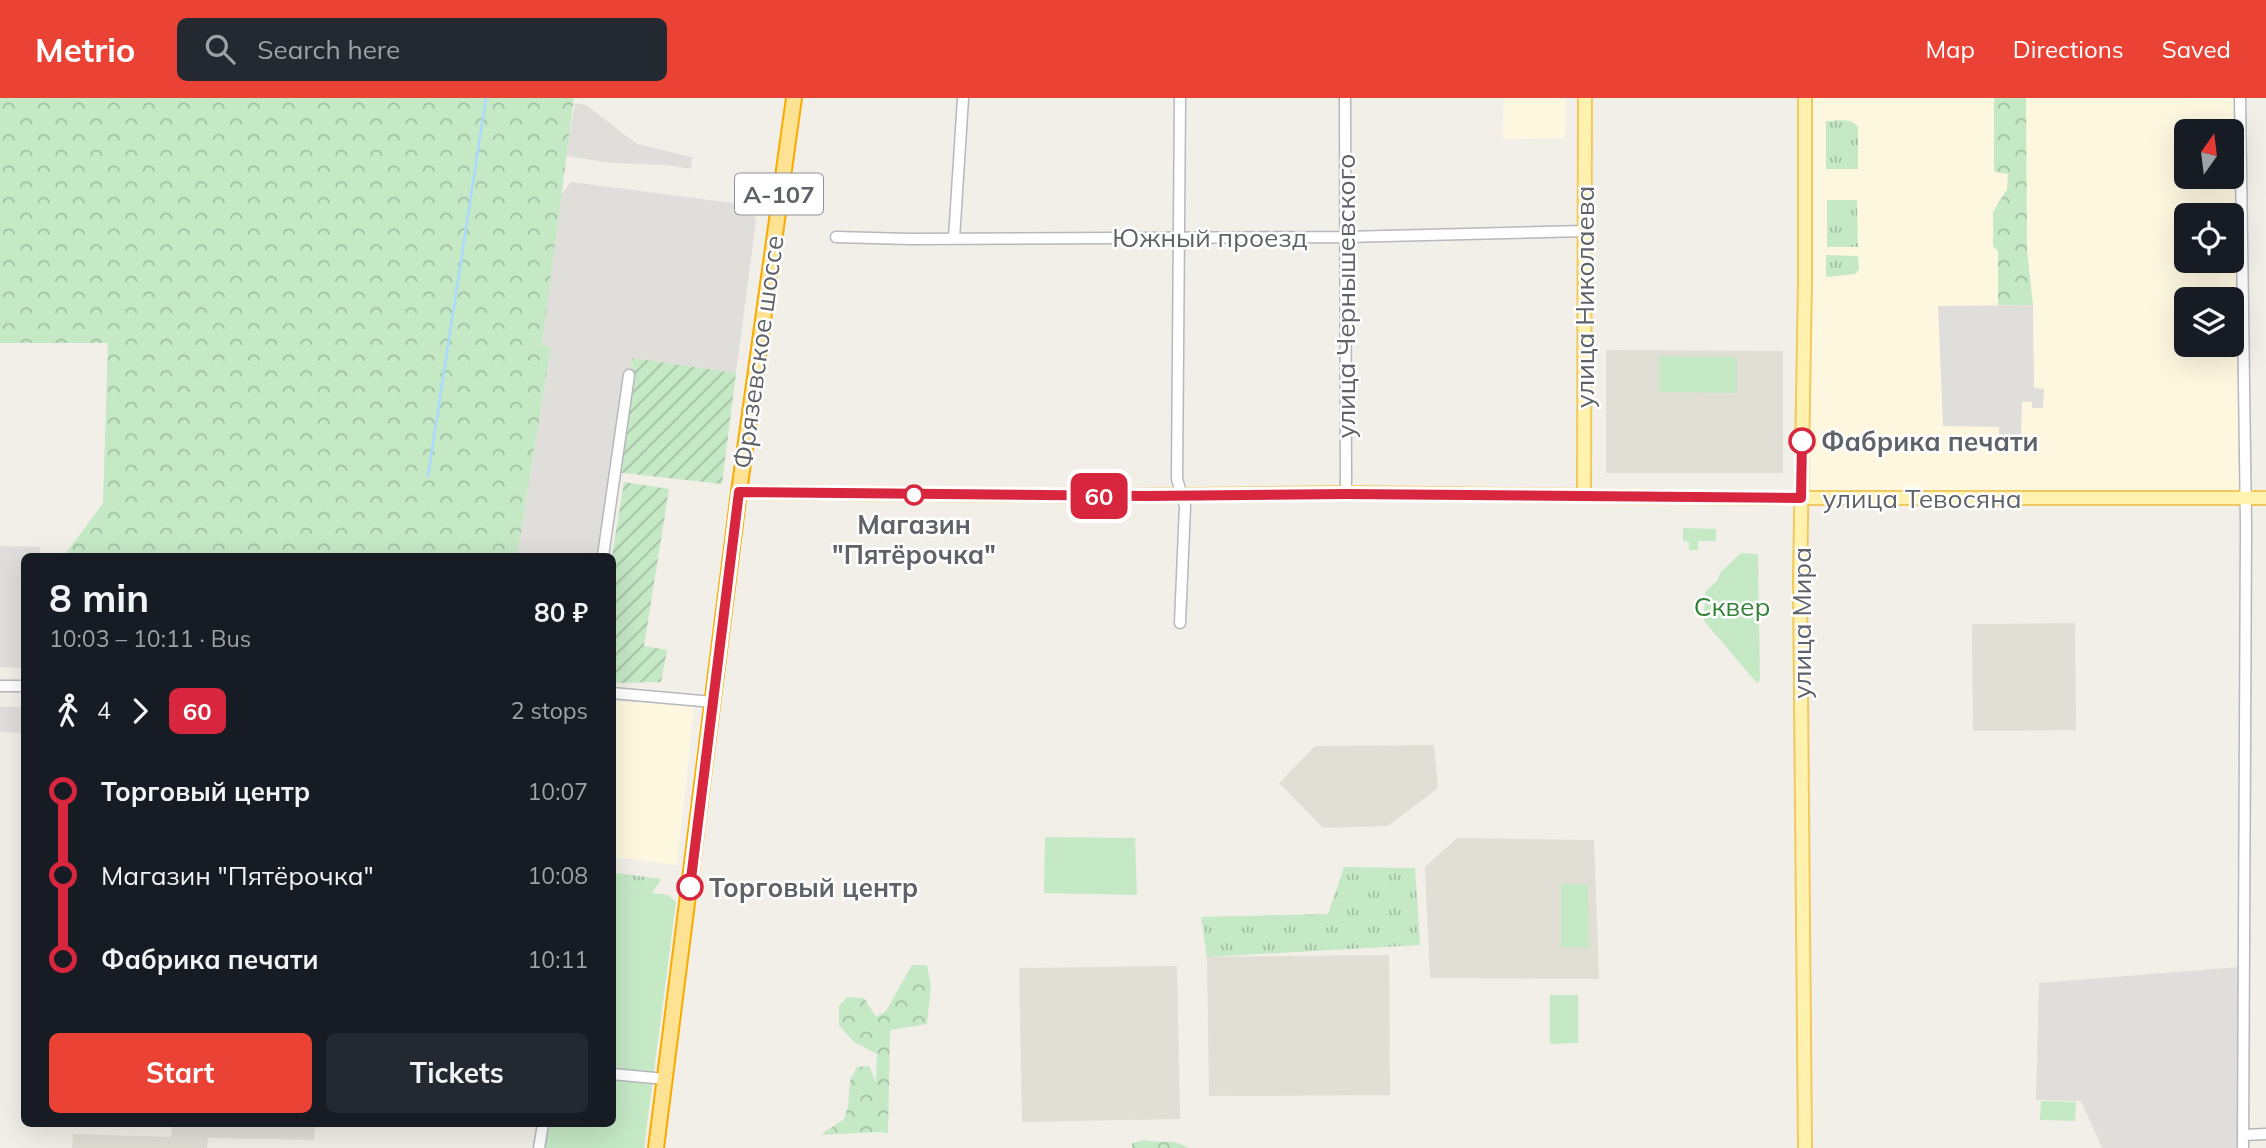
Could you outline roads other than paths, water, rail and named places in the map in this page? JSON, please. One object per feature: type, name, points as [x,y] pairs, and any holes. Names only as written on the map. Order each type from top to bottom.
[{"type":"highway","name":"Фрязевское шоссе","points":[[656,1148],[739,492],[794,98]]},
{"type":"main road","name":"улица Николаева","points":[[1584,495],[1585,98]]},
{"type":"main road","name":"улица Мира","points":[[1805,98],[1800,593],[1805,1148]]},
{"type":"main road","name":"улица Тевосяна","points":[[739,492],[1182,496],[1346,494],[2266,498]]},
{"type":"street","points":[[954,239],[964,98]]},
{"type":"street","points":[[1180,98],[1177,479],[1185,523],[1180,623]]},
{"type":"street","name":"улица Чернышевского","points":[[1345,98],[1346,494]]},
{"type":"street","points":[[2240,98],[2245,498],[2244,1148]]},
{"type":"street","name":"Южный проезд","points":[[836,237],[1345,237],[1584,232]]},
{"type":"street","points":[[603,553],[629,375]]},
{"type":"street","points":[[0,686],[21,686]]},
{"type":"street","points":[[616,693],[713,702]]},
{"type":"street","points":[[616,1074],[665,1079]]},
{"type":"street","points":[[539,1148],[542,1127]]},
{"type":"street","points":[[2244,1135],[2266,1134]]},
{"type":"waterway","points":[[428,476],[486,98]]},
{"type":"place","name":"Фабрика печати","points":[[1802,441]]},
{"type":"place","name":"Магазин \"Пятёрочка\"","points":[[914,495]]},
{"type":"place","name":"Торговый центр","points":[[690,887]]},
{"type":"park label","name":"Сквер","points":[[1732,606]]}]
